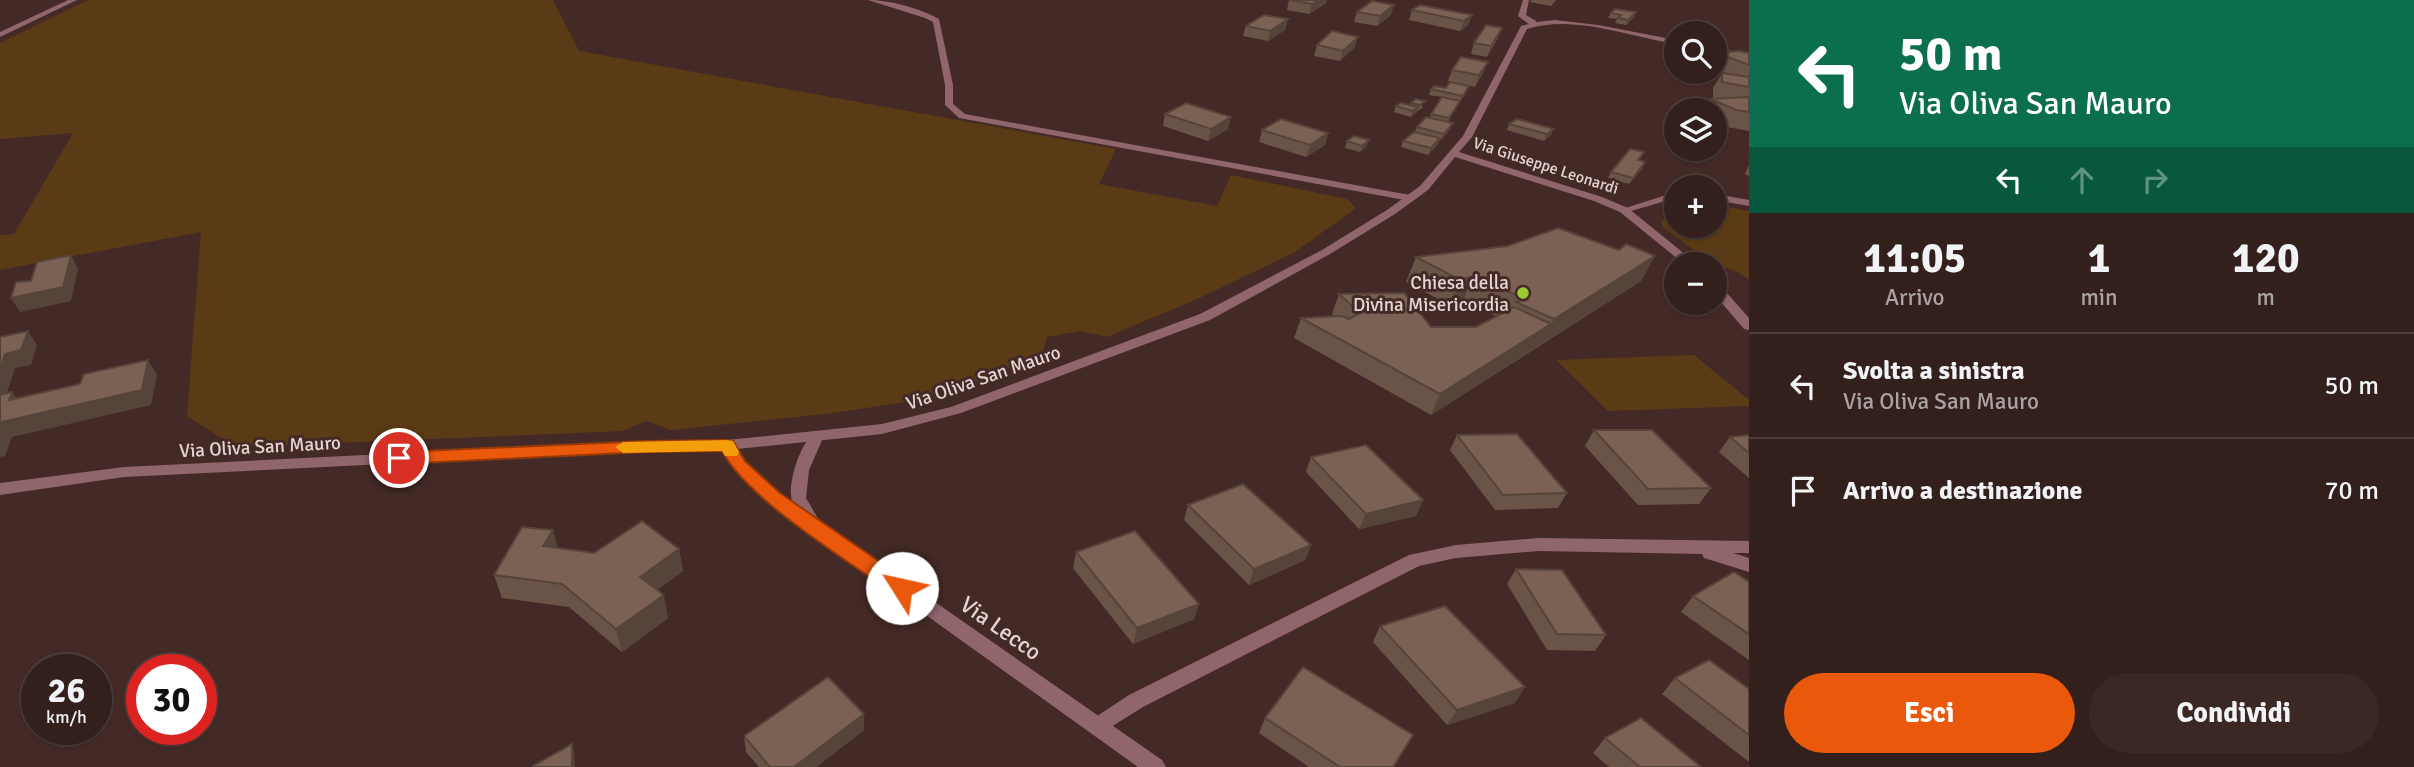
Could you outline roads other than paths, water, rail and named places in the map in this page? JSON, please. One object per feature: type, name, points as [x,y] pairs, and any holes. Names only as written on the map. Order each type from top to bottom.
[{"type":"street","points":[[0,35],[75,0]]},
{"type":"street","points":[[871,0],[928,16],[936,21],[949,105],[962,116],[1410,198]]},
{"type":"street","points":[[1526,0],[1522,16],[1533,23],[1570,24],[1664,40]]},
{"type":"street","name":"Via Oliva San Mauro","points":[[0,488],[124,472],[646,446],[727,446],[882,429],[956,410],[1205,317],[1326,252],[1410,198],[1455,154],[1467,137],[1524,28],[1533,23]]},
{"type":"street","points":[[1727,52],[1749,56]]},
{"type":"street","name":"Via Giuseppe Leonardi","points":[[1455,154],[1598,199],[1624,210],[1676,252]]},
{"type":"street","points":[[1624,210],[1664,198]]},
{"type":"street","points":[[1727,199],[1749,203]]},
{"type":"street","points":[[1727,301],[1749,326]]},
{"type":"street","points":[[815,526],[798,498],[801,470],[816,438]]},
{"type":"street","name":"Via Lecco","points":[[727,446],[738,465],[774,498],[1155,767]]},
{"type":"street","points":[[1098,726],[1136,701],[1415,560],[1447,552],[1495,546],[1749,547]]},
{"type":"street","points":[[1679,546],[1749,565]]},
{"type":"place","name":"Chiesa della Divina Misericordia","points":[[1523,293]]}]
